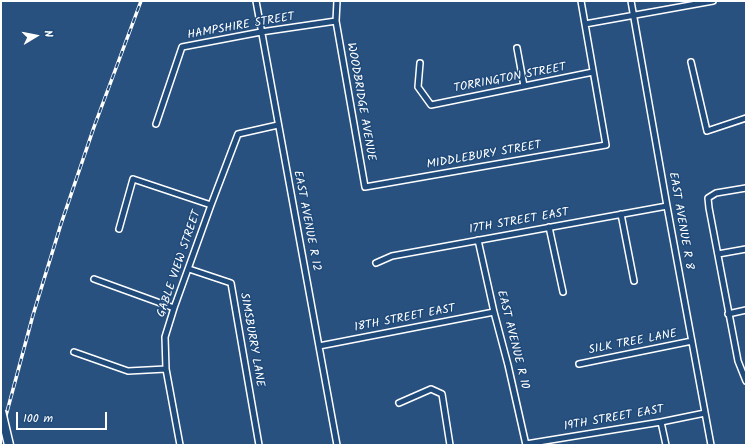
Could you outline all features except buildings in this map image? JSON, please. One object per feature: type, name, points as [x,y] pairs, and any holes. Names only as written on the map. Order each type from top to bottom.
[{"type":"main road","points":[[1,411],[9,445]]},
{"type":"street","name":"EAST AVENUE R 12","points":[[256,1],[337,445]]},
{"type":"street","name":"WOODBRIDGE AVENUE","points":[[337,1],[336,21],[365,187]]},
{"type":"street","points":[[581,1],[593,72]]},
{"type":"street","name":"EAST AVENUE R 8","points":[[631,1],[711,445]]},
{"type":"street","points":[[585,24],[713,1]]},
{"type":"street","name":"HAMPSHIRE STREET","points":[[156,124],[182,47],[262,32],[336,21]]},
{"type":"street","points":[[516,48],[524,86]]},
{"type":"street","points":[[691,62],[706,131],[746,118]]},
{"type":"street","name":"TORRINGTON STREET","points":[[420,63],[418,87],[431,105],[593,72]]},
{"type":"street","name":"MIDDLEBURY STREET","points":[[365,187],[606,145],[593,72]]},
{"type":"street","name":"GABLE VIEW STREET","points":[[180,445],[166,369],[165,337],[211,205],[238,134],[278,125]]},
{"type":"street","points":[[119,229],[133,179],[211,205]]},
{"type":"street","points":[[745,378],[738,361],[728,314],[708,198],[716,193],[746,188]]},
{"type":"street","name":"17TH STREET EAST","points":[[376,264],[392,256],[667,206]]},
{"type":"street","points":[[621,214],[634,281]]},
{"type":"street","points":[[549,227],[563,292]]},
{"type":"street","name":"EAST AVENUE R 10","points":[[478,240],[526,445]]},
{"type":"street","points":[[718,254],[746,249]]},
{"type":"street","name":"SIMSBURRY LANE","points":[[189,269],[231,283],[259,445]]},
{"type":"street","points":[[94,279],[174,308]]},
{"type":"street","points":[[728,314],[746,310]]},
{"type":"street","name":"18TH STREET EAST","points":[[319,346],[494,312]]},
{"type":"street","name":"SILK TREE LANE","points":[[579,364],[692,341]]},
{"type":"street","points":[[74,352],[128,371],[166,369]]},
{"type":"street","points":[[399,403],[431,389],[442,394],[450,445]]},
{"type":"street","name":"19TH STREET EAST","points":[[526,445],[662,422],[705,413]]},
{"type":"street","points":[[662,422],[666,445]]},
{"type":"railway","points":[[1,434],[33,315],[61,224],[94,127],[141,1]]}]
